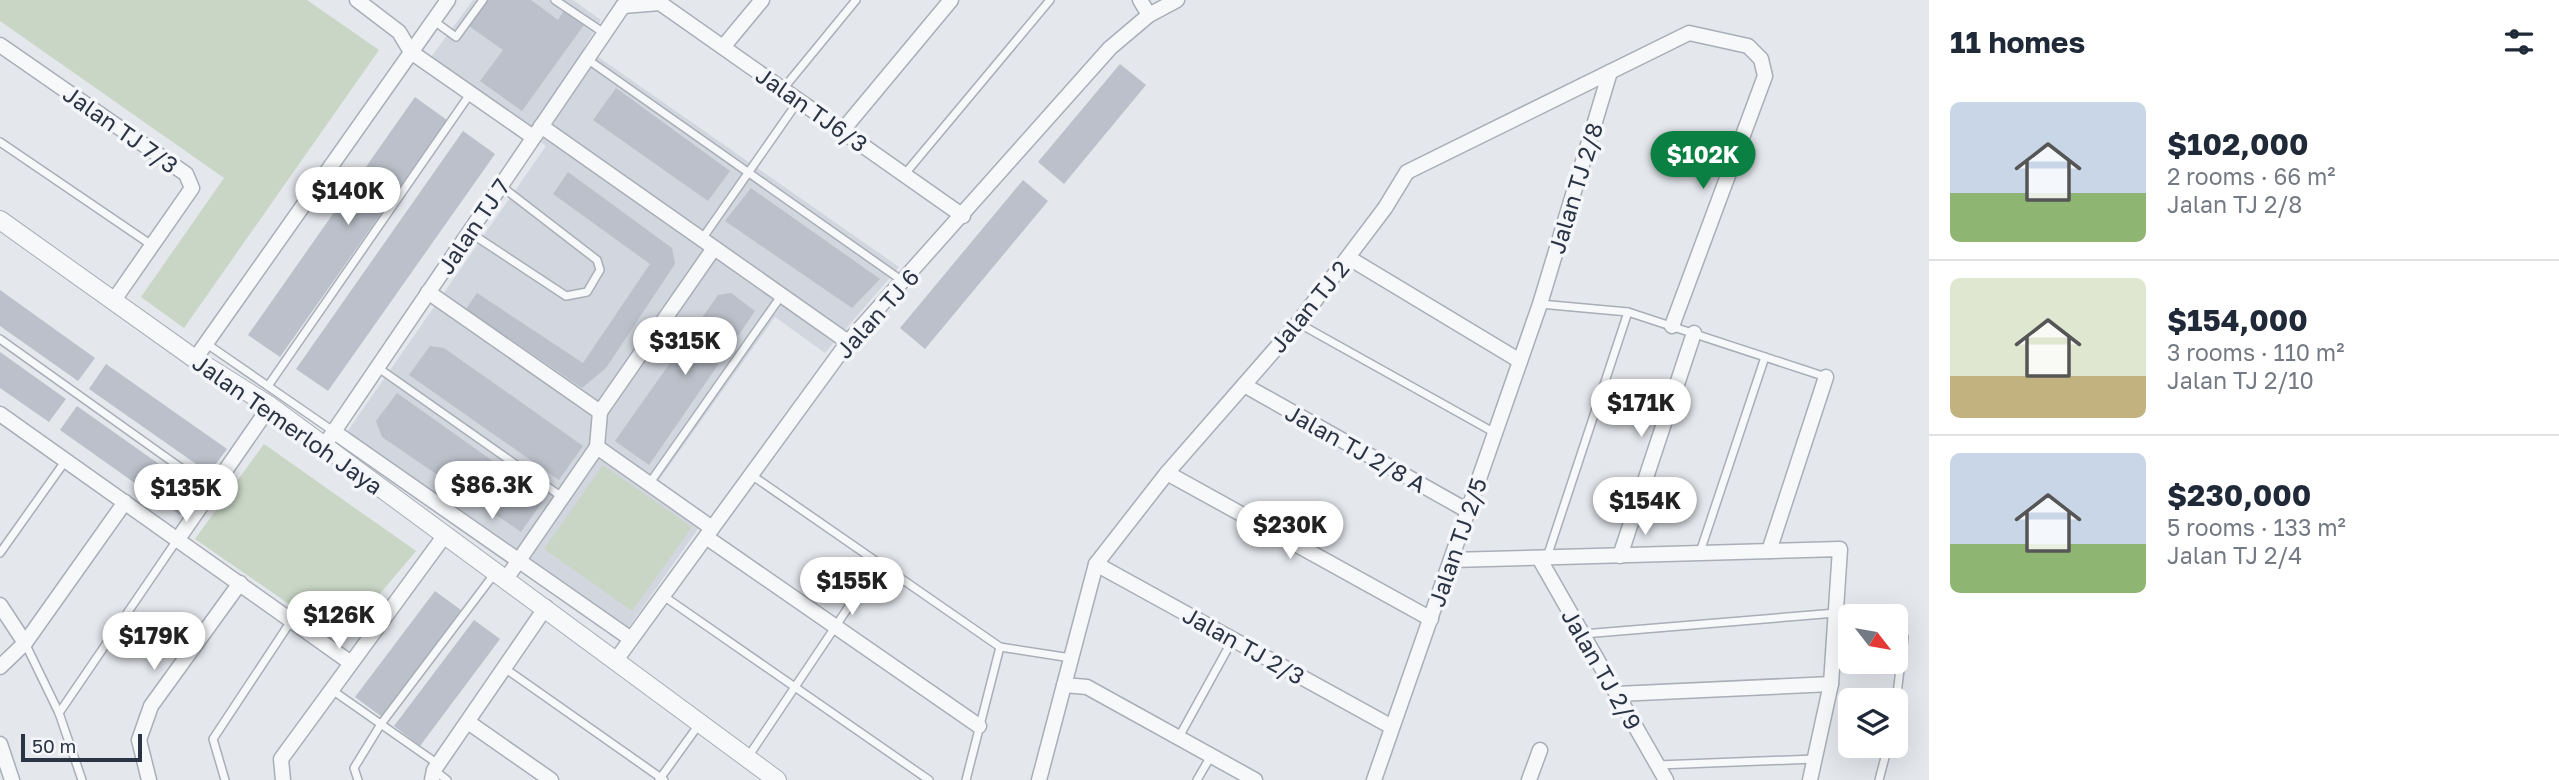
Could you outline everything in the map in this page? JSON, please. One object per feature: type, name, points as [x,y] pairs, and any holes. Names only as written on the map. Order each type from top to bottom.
[{"type":"street","points":[[357,0],[399,32],[411,52],[470,94],[537,132],[701,239],[848,342]]},
{"type":"street","points":[[195,359],[448,0]]},
{"type":"street","points":[[723,47],[762,0]]},
{"type":"street","points":[[842,131],[951,0]]},
{"type":"street","points":[[1140,0],[1149,15]]},
{"type":"street","name":"Jalan TJ 6","points":[[616,660],[848,342],[905,282],[1110,48],[1149,15],[1177,0]]},
{"type":"street","points":[[621,3],[661,1]]},
{"type":"street","name":"Jalan TJ6/3","points":[[661,1],[963,216]]},
{"type":"street","name":"Jalan TJ 7","points":[[329,438],[587,59],[621,3]]},
{"type":"street","name":"Jalan TJ 2","points":[[1039,780],[1096,564],[1167,473],[1298,323],[1349,258],[1407,172],[1689,33],[1748,46],[1761,59],[1765,76],[1672,326]]},
{"type":"street","name":"Jalan TJ 7/3","points":[[2,49],[186,174],[192,188],[114,300]]},
{"type":"street","name":"Jalan TJ 2/8","points":[[1540,304],[1610,72]]},
{"type":"street","name":"Jalan Temerloh Jaya","points":[[0,220],[195,359],[270,406],[329,438],[444,535],[777,780]]},
{"type":"street","points":[[500,575],[518,560],[597,447],[600,412],[714,248]]},
{"type":"street","points":[[1349,258],[1520,361]]},
{"type":"street","points":[[428,292],[600,412]]},
{"type":"street","name":"Jalan TJ 2/5","points":[[1374,780],[1540,304]]},
{"type":"street","points":[[1620,556],[1694,333]]},
{"type":"street","points":[[1769,551],[1826,377]]},
{"type":"street","name":"Jalan TJ 2/8 A","points":[[1244,385],[1468,511]]},
{"type":"street","points":[[178,539],[270,406]]},
{"type":"street","points":[[2,421],[66,460],[351,663]]},
{"type":"street","points":[[329,438],[518,560],[631,639]]},
{"type":"street","points":[[597,447],[835,627],[979,726]]},
{"type":"street","points":[[1167,473],[1431,618]]},
{"type":"street","points":[[0,667],[25,643],[125,502]]},
{"type":"street","points":[[283,780],[281,759],[444,535]]},
{"type":"street","points":[[1451,560],[1840,549],[1831,684],[1810,780]]},
{"type":"street","name":"Jalan TJ 2/9","points":[[1543,558],[1582,634],[1666,780]]},
{"type":"street","name":"Jalan TJ 2/3","points":[[1096,564],[1392,727]]},
{"type":"street","points":[[149,780],[139,740],[151,706],[240,583]]},
{"type":"street","points":[[0,606],[25,643]]},
{"type":"street","points":[[434,772],[545,607]]},
{"type":"street","points":[[1617,694],[1831,684]]},
{"type":"street","points":[[1064,685],[1087,687],[1255,780]]},
{"type":"street","points":[[468,722],[551,780]]},
{"type":"street","points":[[1,750],[12,780]]},
{"type":"street","points":[[1529,780],[1540,750]]},
{"type":"lane","points":[[433,21],[456,37],[483,0]]},
{"type":"lane","points":[[555,0],[604,33]]},
{"type":"lane","points":[[783,89],[856,0]]},
{"type":"lane","points":[[904,175],[1051,0]]},
{"type":"lane","points":[[587,59],[905,282]]},
{"type":"lane","points":[[268,386],[470,94]]},
{"type":"lane","points":[[701,239],[799,100]]},
{"type":"lane","points":[[0,142],[153,246]]},
{"type":"lane","points":[[469,232],[566,296],[587,292],[600,271],[597,260],[501,186]]},
{"type":"lane","points":[[649,484],[782,296]]},
{"type":"lane","points":[[1540,304],[1628,312],[1826,377]]},
{"type":"lane","points":[[1543,558],[1628,312]]},
{"type":"lane","points":[[1298,323],[1495,433]]},
{"type":"lane","points":[[0,339],[213,490]]},
{"type":"lane","points":[[207,344],[268,386],[329,438]]},
{"type":"lane","points":[[1700,552],[1765,357]]},
{"type":"lane","points":[[377,367],[562,497]]},
{"type":"lane","points":[[0,552],[66,460]]},
{"type":"lane","points":[[750,474],[1000,647],[1071,658]]},
{"type":"lane","points":[[59,713],[178,539]]},
{"type":"lane","points":[[747,757],[878,563]]},
{"type":"lane","points":[[358,780],[354,768],[381,724],[500,575]]},
{"type":"lane","points":[[661,595],[929,780]]},
{"type":"lane","points":[[1582,634],[1836,613]]},
{"type":"lane","points":[[225,780],[213,738],[291,620]]},
{"type":"lane","points":[[1178,738],[1233,639]]},
{"type":"lane","points":[[25,643],[59,713],[82,780]]},
{"type":"lane","points":[[966,780],[1000,647]]},
{"type":"lane","points":[[506,668],[662,779],[700,722]]},
{"type":"lane","points":[[332,690],[381,724],[434,772],[447,780]]},
{"type":"lane","points":[[1197,780],[1211,755]]},
{"type":"lane","points":[[1879,780],[1885,758]]},
{"type":"lane","points":[[1657,765],[1814,759]]},
{"type":"shaded area","points":[[473,0],[573,0],[601,20],[584,47],[899,267],[825,353],[775,317],[659,480],[707,516],[619,641],[338,445],[546,146],[429,60]]},
{"type":"green space","points":[[0,0],[307,0],[379,50],[184,328],[141,297],[224,178],[0,21]]},
{"type":"green space","points":[[264,444],[416,551],[341,640],[195,539]]},
{"type":"green space","points":[[603,465],[692,527],[632,611],[544,549]]},
{"type":"building","points":[[488,0],[531,0],[558,20],[564,10],[584,25],[522,111],[480,81],[503,50],[469,26]]},
{"type":"building","points":[[1120,64],[1146,85],[1064,184],[1038,162]]},
{"type":"building","points":[[616,88],[730,171],[708,201],[593,120]]},
{"type":"building","points":[[415,97],[447,120],[280,357],[248,335]]},
{"type":"building","points":[[463,131],[495,154],[328,391],[296,369]]},
{"type":"building","points":[[568,172],[672,248],[675,264],[606,368],[582,388],[466,309],[477,293],[583,363],[650,264],[553,194]]},
{"type":"building","points":[[1023,180],[1048,201],[925,349],[900,328]]},
{"type":"building","points":[[751,188],[880,279],[852,308],[725,221]]},
{"type":"building","points":[[0,290],[95,358],[78,381],[0,326]]},
{"type":"building","points":[[731,293],[755,311],[649,465],[615,441],[718,295]]},
{"type":"building","points":[[430,346],[444,348],[583,446],[559,480],[409,375]]},
{"type":"building","points":[[0,352],[66,399],[49,422],[0,388]]},
{"type":"building","points":[[106,364],[227,449],[209,473],[89,389]]},
{"type":"building","points":[[397,393],[545,498],[521,532],[382,437],[376,421]]},
{"type":"building","points":[[77,406],[197,491],[180,515],[60,430]]},
{"type":"building","points":[[435,591],[461,610],[382,717],[355,697]]},
{"type":"building","points":[[474,620],[500,639],[420,746],[394,726]]}]
